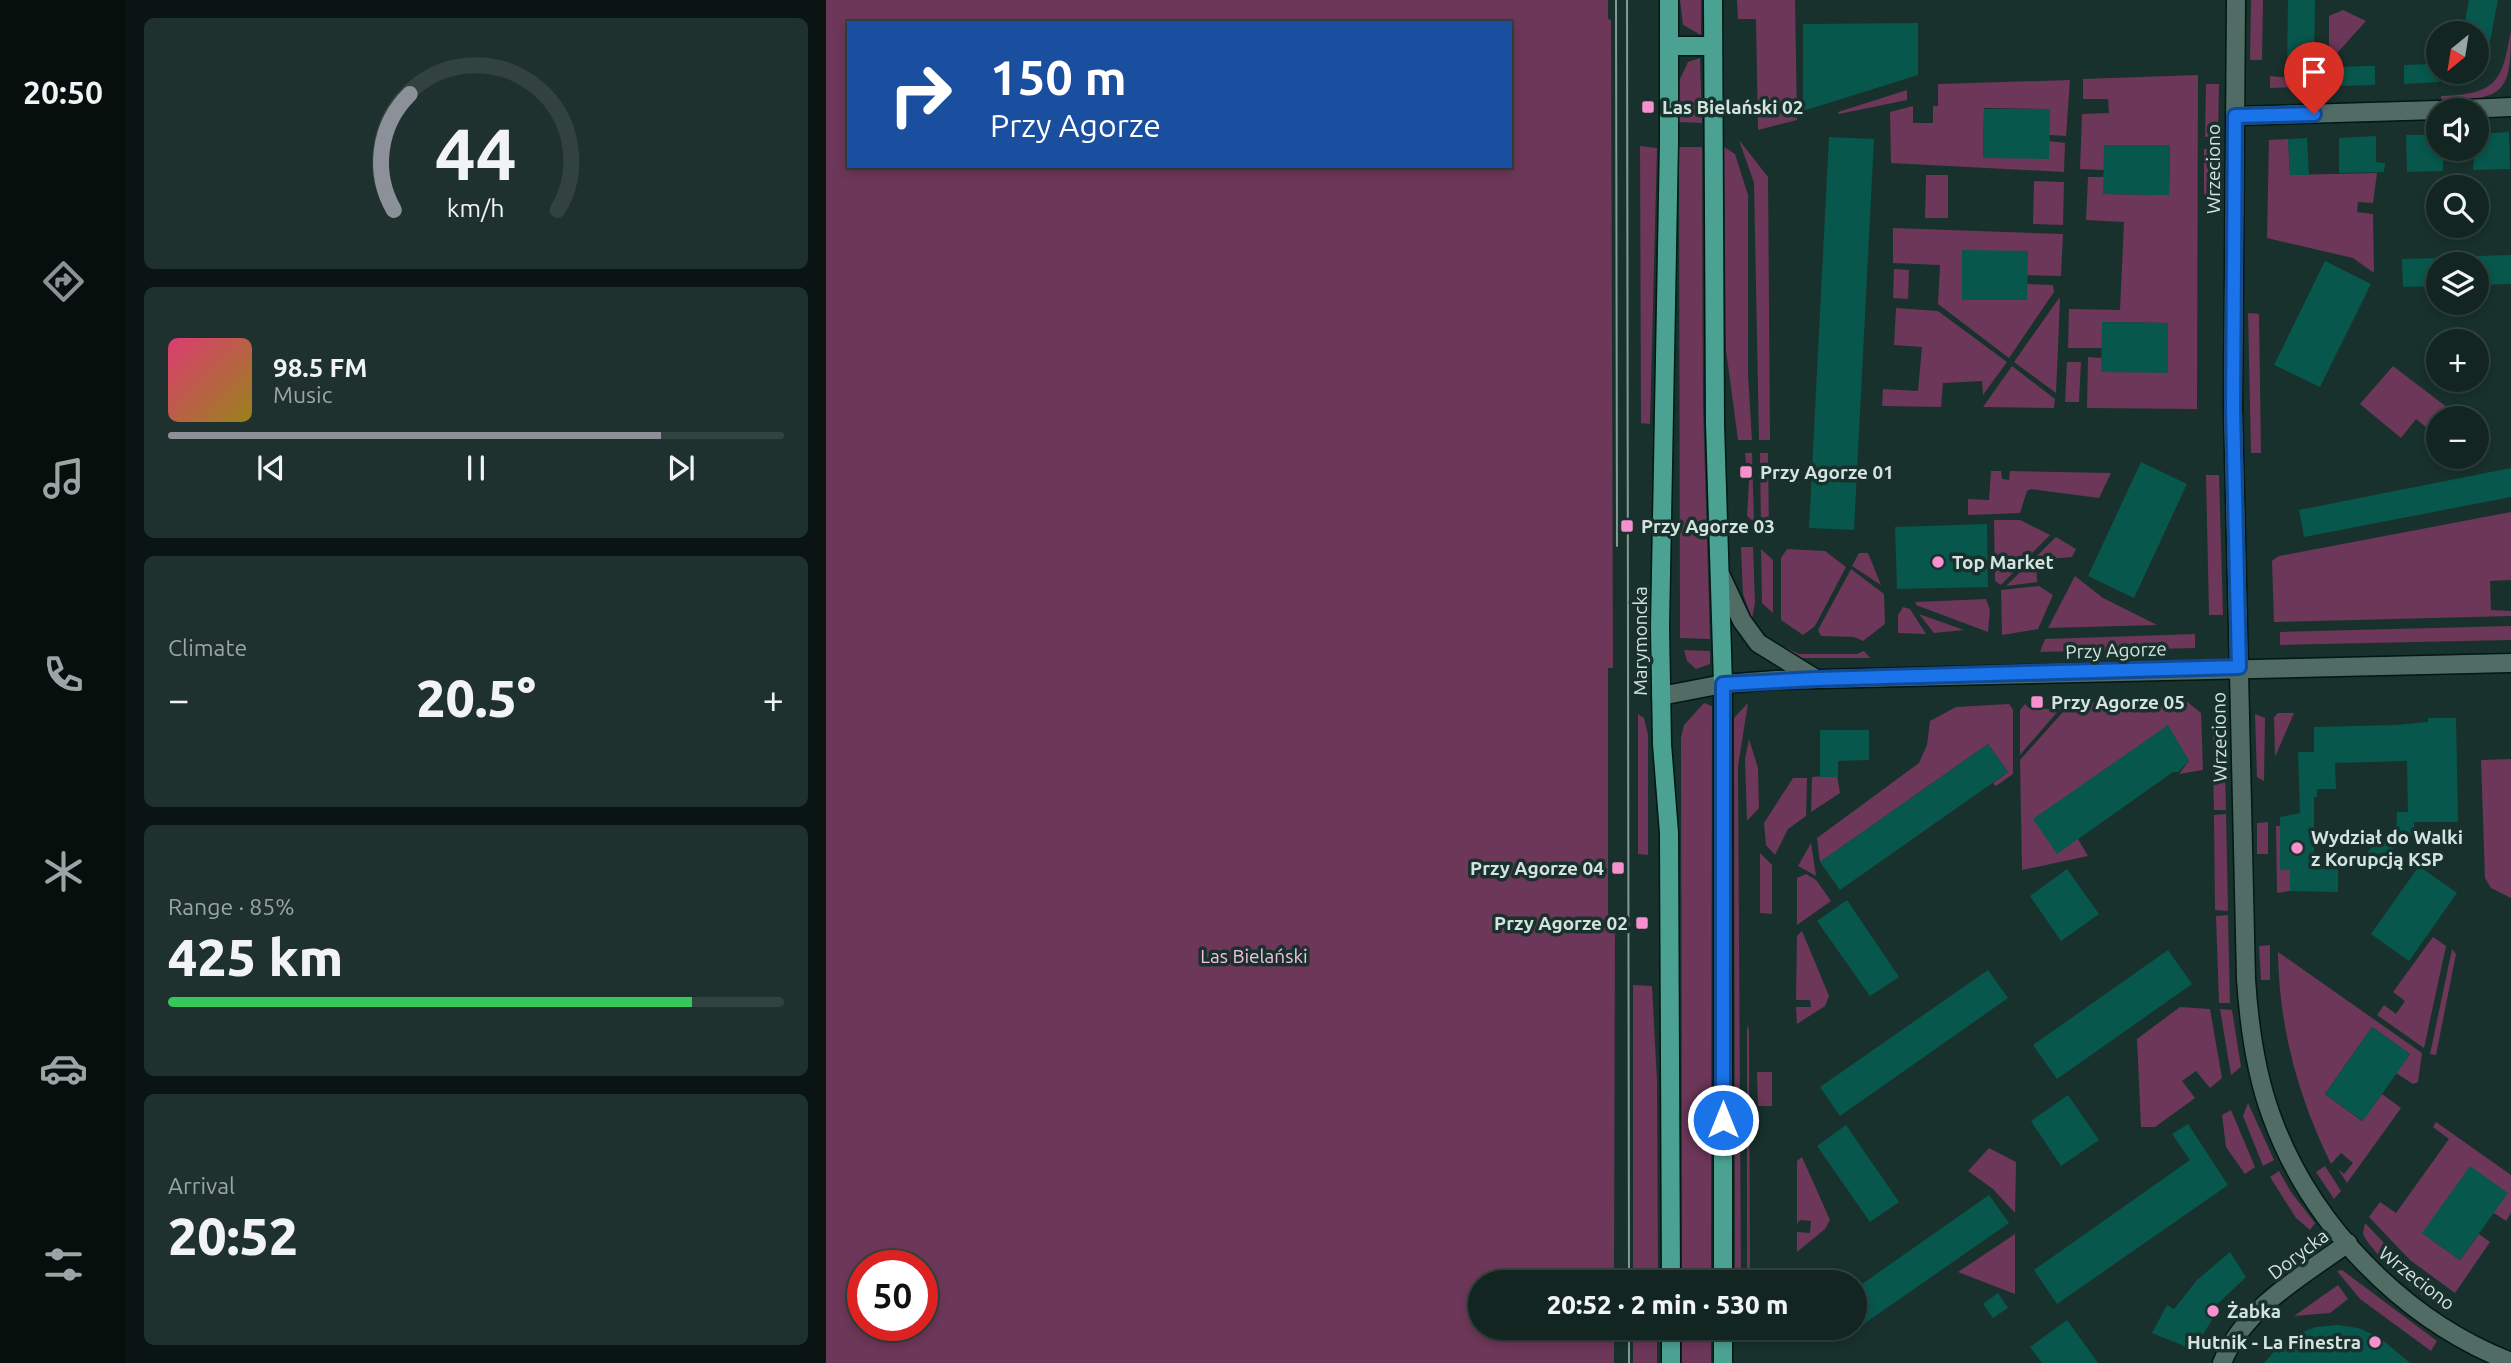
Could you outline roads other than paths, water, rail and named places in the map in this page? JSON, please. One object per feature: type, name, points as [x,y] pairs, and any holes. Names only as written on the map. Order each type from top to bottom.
[{"type":"main road","name":"Marymoncka","points":[[1669,0],[1661,696],[1670,832],[1671,1270]]},
{"type":"main road","points":[[1713,0],[1716,424],[1723,684],[1723,1270]]},
{"type":"main road","points":[[1669,46],[1713,46]]},
{"type":"main road","points":[[1671,1340],[1671,1363]]},
{"type":"main road","points":[[1723,1340],[1723,1363]]},
{"type":"street","name":"Wrzeciono","points":[[2236,0],[2233,409],[2246,979],[2255,1056],[2270,1112],[2288,1155],[2361,1261],[2420,1311],[2504,1361]]},
{"type":"street","points":[[2489,108],[2511,107]]},
{"type":"street","points":[[2235,116],[2426,110]]},
{"type":"street","points":[[1721,576],[1755,639],[1816,679]]},
{"type":"street","name":"Przy Agorze","points":[[1661,696],[1723,684],[1816,679],[2239,667],[2511,663]]},
{"type":"street","name":"Dorycka","points":[[2222,1363],[2237,1334],[2253,1315],[2348,1243]]},
{"type":"tram line","points":[[1616,0],[1617,546]]},
{"type":"tram line","points":[[1627,0],[1629,1270]]},
{"type":"tram line","points":[[1629,1340],[1629,1363]]},
{"type":"place","name":"Las Bielański 02","points":[[1648,107]]},
{"type":"place","name":"Przy Agorze 01","points":[[1746,472]]},
{"type":"place","name":"Przy Agorze 03","points":[[1627,526]]},
{"type":"place","name":"Top Market","points":[[1938,562]]},
{"type":"place","name":"Przy Agorze 05","points":[[2037,702]]},
{"type":"place","name":"Wydział do Walki z Korupcją KSP","points":[[2297,848]]},
{"type":"place","name":"Przy Agorze 04","points":[[1618,868]]},
{"type":"place","name":"Przy Agorze 02","points":[[1642,923]]},
{"type":"place","name":"Żabka","points":[[2213,1311]]},
{"type":"place","name":"Hutnik - La Finestra","points":[[2375,1342]]},
{"type":"park label","name":"Las Bielański","points":[[1254,956]]}]
